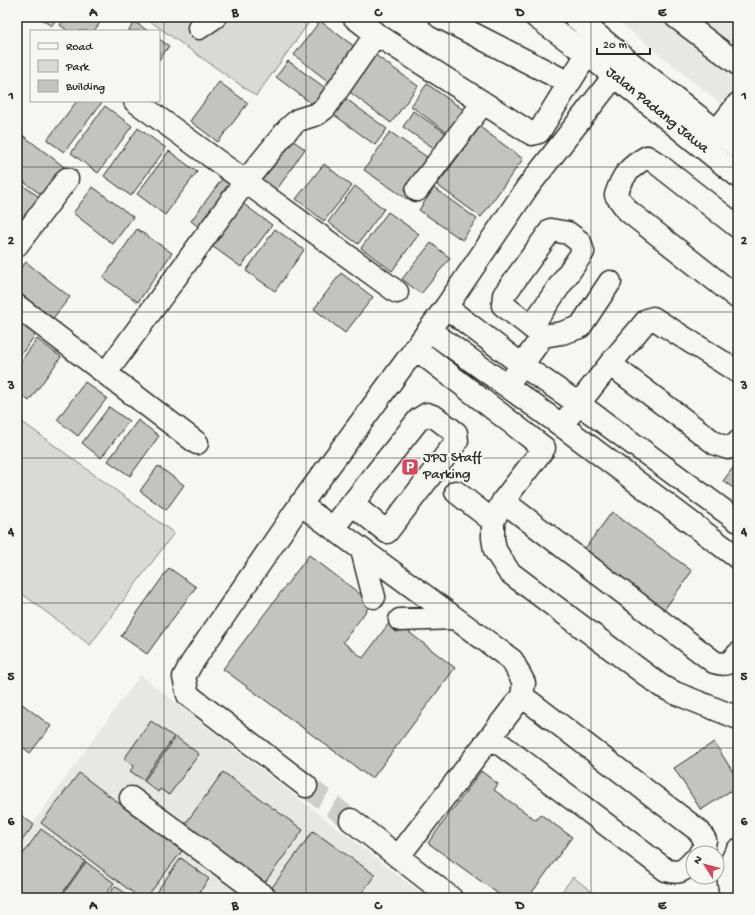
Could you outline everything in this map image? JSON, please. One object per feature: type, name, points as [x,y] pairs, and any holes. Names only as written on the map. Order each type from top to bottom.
[{"type":"street","points":[[354,17],[376,34],[532,134],[539,132],[592,45]]},
{"type":"street","points":[[440,17],[569,83]]},
{"type":"street","name":"Jalan Padang Jawa","points":[[536,17],[592,45],[620,68],[704,148],[738,176]]},
{"type":"street","name":"Jalan Padang Jawa","points":[[575,17],[592,45]]},
{"type":"street","points":[[676,17],[738,64]]},
{"type":"street","points":[[106,373],[245,182],[298,120],[317,114],[325,108],[376,34]]},
{"type":"street","points":[[306,786],[188,695],[184,677],[191,664],[300,504],[446,307],[527,188],[620,68]]},
{"type":"street","name":"Jalan Padang Jawa","points":[[620,68],[716,131],[738,148]]},
{"type":"street","points":[[136,102],[397,292]]},
{"type":"street","points":[[417,190],[483,103]]},
{"type":"street","points":[[704,148],[738,104]]},
{"type":"street","points":[[738,227],[647,157],[634,164],[620,184],[616,195],[628,211],[738,298]]},
{"type":"street","points":[[17,245],[67,180]]},
{"type":"street","points":[[506,386],[522,365],[537,332],[562,333],[580,327],[610,282]]},
{"type":"street","points":[[17,306],[197,443]]},
{"type":"street","points":[[446,307],[522,365],[579,404],[738,522]]},
{"type":"street","points":[[738,372],[653,318],[647,320],[610,364],[503,501],[493,521],[495,550],[509,572],[661,686],[674,693],[738,718]]},
{"type":"street","points":[[429,330],[738,558]]},
{"type":"street","points":[[415,348],[544,448]]},
{"type":"street","points":[[610,364],[716,444],[728,448],[736,445],[738,442]]},
{"type":"street","points":[[333,528],[419,419],[427,414],[436,417],[456,433],[457,441],[387,532],[352,504]]},
{"type":"street","points":[[456,492],[493,521]]},
{"type":"street","points":[[503,501],[714,662],[725,664],[730,662],[738,654]]},
{"type":"street","points":[[300,504],[512,660],[524,683],[522,696],[398,857]]},
{"type":"street","points":[[362,550],[374,597]]},
{"type":"street","points":[[400,620],[453,618]]},
{"type":"street","points":[[522,696],[699,831],[705,840],[704,845]]},
{"type":"street","points":[[491,737],[666,870],[675,872],[685,869]]},
{"type":"street","points":[[131,798],[266,898]]},
{"type":"street","points":[[351,820],[451,898]]},
{"type":"street","points":[[732,898],[728,874],[732,860],[738,850]]},
{"type":"shaded area","points":[[613,17],[738,17],[738,118]]},
{"type":"shaded area","points":[[140,675],[427,898],[17,898],[17,845]]},
{"type":"green space","points":[[144,17],[313,17],[256,96]]},
{"type":"green space","points":[[17,418],[174,533],[90,645],[17,590]]},
{"type":"green space","points":[[573,877],[600,898],[557,898]]},
{"type":"building","points":[[39,17],[58,17],[51,26]]},
{"type":"building","points":[[66,17],[104,17],[95,30],[67,30],[60,25]]},
{"type":"building","points":[[320,21],[359,50],[333,85],[294,55]]},
{"type":"building","points":[[135,22],[147,30],[129,30]]},
{"type":"building","points":[[160,40],[169,46],[160,59]]},
{"type":"building","points":[[374,54],[418,86],[391,123],[347,90]]},
{"type":"building","points":[[288,61],[331,92],[319,109],[276,77]]},
{"type":"building","points":[[219,82],[248,103],[218,142],[190,121]]},
{"type":"building","points":[[427,84],[468,113],[452,136],[411,106]]},
{"type":"building","points":[[345,98],[387,129],[375,145],[333,114]]},
{"type":"building","points":[[76,102],[102,102],[64,152],[47,140]]},
{"type":"building","points":[[105,106],[132,126],[98,173],[71,153]]},
{"type":"building","points":[[413,111],[452,137],[441,153],[403,127]]},
{"type":"building","points":[[480,127],[523,159],[481,217],[437,185]]},
{"type":"building","points":[[138,128],[166,148],[131,196],[104,176]]},
{"type":"building","points":[[17,131],[67,169],[46,198],[17,177]]},
{"type":"building","points":[[390,132],[433,161],[407,199],[364,170]]},
{"type":"building","points":[[289,138],[305,149],[273,195],[257,184]]},
{"type":"building","points":[[169,151],[197,172],[165,215],[137,194]]},
{"type":"building","points":[[324,164],[352,186],[324,221],[296,199]]},
{"type":"building","points":[[222,179],[236,189],[205,232],[191,221]]},
{"type":"building","points":[[17,181],[42,199],[26,221],[17,214]]},
{"type":"building","points":[[355,186],[384,209],[358,244],[328,222]]},
{"type":"building","points":[[93,187],[133,217],[113,244],[73,213]]},
{"type":"building","points":[[434,188],[477,219],[462,240],[419,210]]},
{"type":"building","points":[[242,203],[272,225],[241,267],[212,246]]},
{"type":"building","points":[[388,212],[419,234],[392,271],[361,248]]},
{"type":"building","points":[[137,229],[172,253],[138,302],[103,278]]},
{"type":"building","points":[[275,229],[304,250],[275,291],[246,271]]},
{"type":"building","points":[[431,243],[450,258],[421,294],[402,279]]},
{"type":"building","points":[[26,262],[70,297],[50,322],[17,296],[17,273]]},
{"type":"building","points":[[341,273],[373,297],[345,333],[314,309]]},
{"type":"building","points":[[17,320],[36,334],[17,360]]},
{"type":"building","points":[[37,339],[61,357],[29,401],[17,392],[17,367]]},
{"type":"building","points":[[85,382],[107,398],[78,436],[57,420]]},
{"type":"building","points":[[109,407],[129,421],[101,458],[82,443]]},
{"type":"building","points":[[138,420],[159,436],[130,476],[108,461]]},
{"type":"building","points":[[738,461],[738,491],[723,481]]},
{"type":"building","points":[[158,466],[184,485],[166,510],[140,491]]},
{"type":"building","points":[[612,512],[692,571],[664,610],[583,551]]},
{"type":"building","points":[[309,555],[372,603],[343,642],[363,658],[392,619],[455,668],[372,779],[223,669]]},
{"type":"building","points":[[169,568],[196,587],[147,654],[121,636]]},
{"type":"building","points":[[17,700],[51,726],[30,753],[17,743]]},
{"type":"building","points":[[151,721],[174,737],[143,780],[130,771],[134,766],[124,759]]},
{"type":"building","points":[[176,737],[199,754],[169,795],[160,789],[158,792],[144,781]]},
{"type":"building","points":[[714,742],[738,780],[738,786],[701,810],[674,768]]},
{"type":"building","points":[[481,771],[498,784],[494,790],[536,820],[540,814],[572,837],[528,898],[504,898],[428,843]]},
{"type":"building","points":[[223,772],[303,830],[263,885],[183,827]]},
{"type":"building","points":[[79,773],[182,851],[146,898],[140,898],[41,823]]},
{"type":"building","points":[[17,812],[34,825],[17,847]]},
{"type":"building","points":[[41,829],[85,861],[59,898],[17,898],[17,862]]},
{"type":"building","points":[[313,831],[375,875],[358,898],[275,898],[268,893]]},
{"type":"building","points":[[181,858],[209,879],[195,898],[152,898]]},
{"type":"building","points":[[86,862],[114,883],[103,898],[60,898]]},
{"type":"building","points":[[115,886],[132,898],[106,898]]},
{"type":"tunnel","points":[[306,786],[351,820]]},
{"type":"place","name":"JPJ Staff Parking","points":[[410,467]]}]
